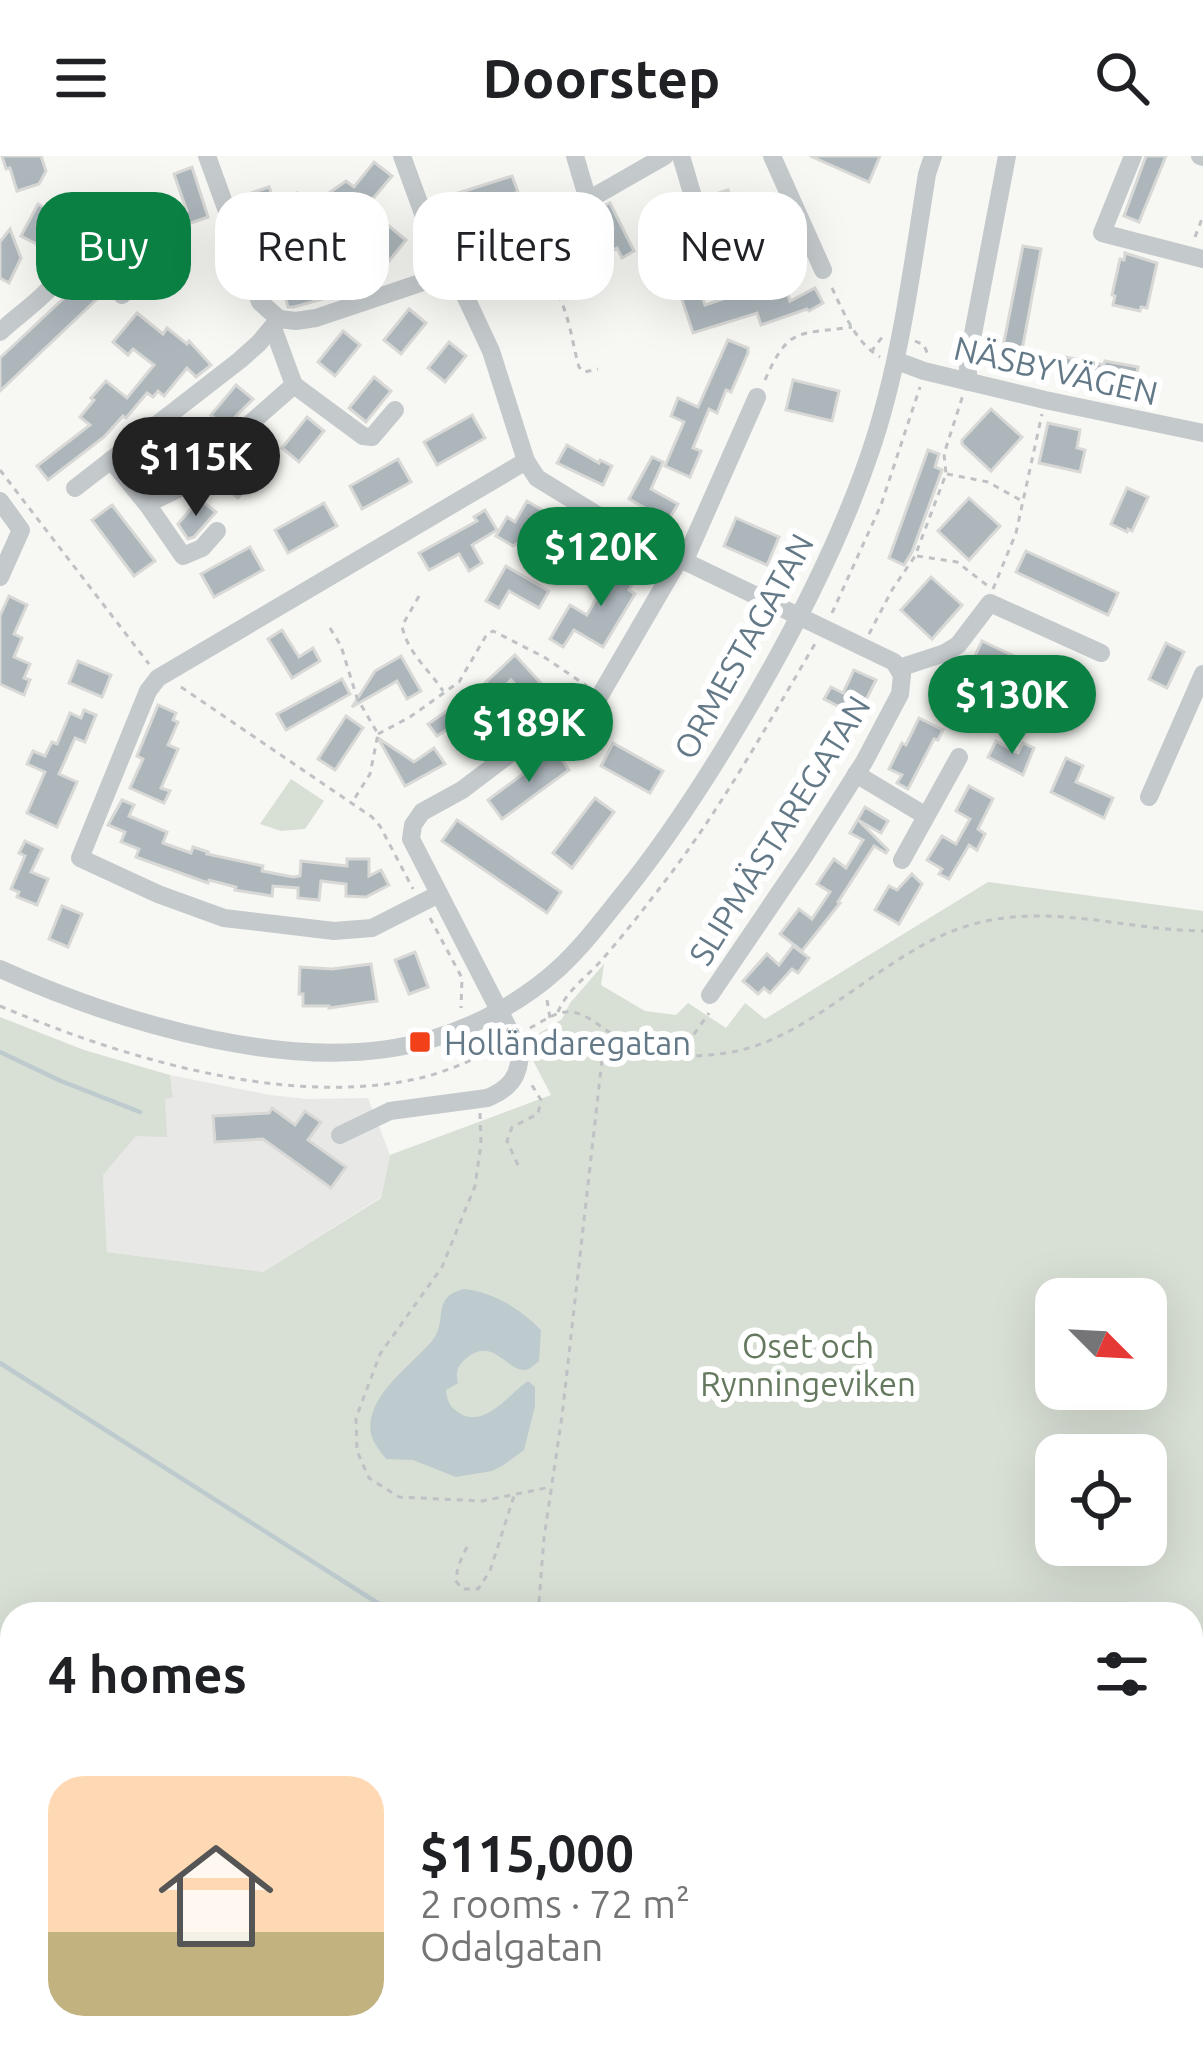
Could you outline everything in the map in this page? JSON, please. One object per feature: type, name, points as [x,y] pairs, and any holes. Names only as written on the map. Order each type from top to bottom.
[{"type":"street","points":[[207,156],[260,302],[276,324],[294,385],[363,436],[372,437],[395,410]]},
{"type":"street","points":[[403,156],[416,192]]},
{"type":"street","points":[[575,156],[586,192]]},
{"type":"street","points":[[602,192],[664,156]]},
{"type":"street","points":[[681,156],[692,192]]},
{"type":"street","points":[[772,156],[823,270]]},
{"type":"street","name":"ORMESTAGATAN","points":[[0,969],[95,1006],[180,1031],[301,1052],[352,1053],[434,1039],[497,1011],[559,968],[647,865],[716,763],[825,565],[872,447],[933,156]]},
{"type":"street","points":[[968,382],[968,360],[1007,156]]},
{"type":"street","points":[[1133,156],[1102,233],[1195,257]]},
{"type":"street","points":[[74,488],[241,360],[276,324],[316,318],[413,284]]},
{"type":"street","points":[[0,332],[36,299]]},
{"type":"street","points":[[430,898],[372,928],[338,931],[224,917],[158,895],[80,858],[148,691],[162,675],[526,460],[491,351],[467,300]]},
{"type":"street","name":"NÄSBYVÄGEN","points":[[891,360],[968,382],[1203,433]]},
{"type":"street","points":[[147,504],[187,485],[294,385]]},
{"type":"street","points":[[340,1136],[390,1111],[479,1100],[511,1084],[520,1051],[430,898],[411,839],[413,824],[422,812],[462,790],[540,731],[595,704],[676,566],[688,554],[757,397]]},
{"type":"street","points":[[112,460],[183,556],[202,548],[217,531]]},
{"type":"street","name":"SLIPMÄSTAREGATAN","points":[[526,460],[537,478],[651,548],[863,646],[899,668],[900,694],[856,774],[710,995]]},
{"type":"street","points":[[0,501],[21,530],[0,577]]},
{"type":"street","points":[[899,668],[958,645],[991,597],[1101,653]]},
{"type":"street","points":[[1149,797],[1203,674]]},
{"type":"street","points":[[902,860],[959,757]]},
{"type":"street","points":[[856,774],[926,816]]},
{"type":"path","points":[[1195,257],[1203,216]]},
{"type":"path","points":[[823,270],[866,348],[891,360]]},
{"type":"path","points":[[560,300],[579,367],[584,372],[598,369]]},
{"type":"path","points":[[757,397],[786,341],[852,327]]},
{"type":"path","points":[[863,646],[915,556],[946,474],[944,454],[968,382]]},
{"type":"path","points":[[915,556],[957,562],[991,597],[1013,543],[1045,400]]},
{"type":"path","points":[[0,470],[162,675],[352,802],[380,826],[430,898],[462,978],[460,1010],[467,1025]]},
{"type":"path","points":[[946,474],[988,482],[1023,501]]},
{"type":"path","points":[[419,596],[402,626],[405,642],[444,693]]},
{"type":"path","points":[[330,628],[341,646],[357,698],[378,734],[370,774],[352,802]]},
{"type":"path","points":[[378,734],[459,682],[487,634],[494,631],[601,694]]},
{"type":"path","points":[[432,674],[436,667]]},
{"type":"path","points":[[558,1013],[582,1016],[652,1052],[679,1056],[731,1052],[764,1043],[930,942],[970,926],[1060,915],[1203,931]]},
{"type":"path","points":[[548,992],[550,1018]]},
{"type":"path","points":[[679,1056],[708,1016],[710,995]]},
{"type":"path","points":[[539,1602],[603,1051],[610,1033]]},
{"type":"path","points":[[518,1165],[507,1141],[512,1126],[538,1114],[541,1100],[520,1064]]},
{"type":"path","points":[[479,1100],[482,1144],[475,1186],[442,1267],[380,1354],[356,1418],[357,1451],[370,1478],[399,1497],[482,1501],[551,1487]]},
{"type":"path","points":[[467,1547],[456,1581],[462,1589],[478,1588],[490,1571],[515,1494]]},
{"type":"shaded area","points":[[170,1075],[270,1095],[368,1098],[390,1155],[381,1197],[263,1272],[107,1252],[103,1175],[165,1098],[173,1096]]},
{"type":"shaded area","points":[[464,1289],[506,1303],[541,1330],[539,1361],[529,1369],[516,1368],[484,1351],[460,1365],[458,1383],[446,1390],[450,1404],[461,1414],[488,1413],[528,1381],[535,1387],[535,1406],[524,1450],[492,1471],[456,1477],[413,1460],[386,1459],[372,1437],[371,1420],[391,1383],[437,1333],[447,1298]]},
{"type":"green space","points":[[291,779],[324,801],[305,829],[281,831],[260,824]]},
{"type":"green space","name":"Oset och Rynningeviken","points":[[988,882],[1203,911],[1203,1602],[0,1602],[0,1017],[84,1050],[170,1075],[173,1097],[165,1099],[167,1137],[136,1136],[103,1175],[107,1252],[263,1272],[381,1198],[390,1155],[551,1095],[524,1043],[562,1019],[604,964],[601,985],[645,1011],[676,1015],[688,1003],[726,1028],[745,1003],[765,1019]]},
{"type":"building","points":[[2,156],[41,156],[46,171],[39,184],[17,191]]},
{"type":"building","points":[[810,156],[880,156],[869,182]]},
{"type":"building","points":[[1146,156],[1166,156],[1139,222],[1124,216]]},
{"type":"building","points":[[374,162],[392,176],[379,192],[330,192],[346,181],[354,187]]},
{"type":"building","points":[[192,167],[208,217],[191,223],[191,192],[180,192],[174,174]]},
{"type":"building","points":[[512,176],[518,192],[461,192]]},
{"type":"building","points":[[36,208],[36,244],[21,236]]},
{"type":"building","points":[[614,211],[634,251],[622,258],[614,250]]},
{"type":"building","points":[[389,226],[406,240],[389,261]]},
{"type":"building","points":[[10,229],[21,258],[9,283],[0,278],[0,242]]},
{"type":"building","points":[[1023,246],[1041,249],[1019,366],[1000,362]]},
{"type":"building","points":[[1125,253],[1157,263],[1147,308],[1140,311],[1113,305]]},
{"type":"building","points":[[815,288],[823,303],[761,325],[757,313],[693,333],[682,300],[703,300],[705,305],[720,300],[807,300],[807,292]]},
{"type":"building","points":[[62,300],[96,300],[0,391],[0,358]]},
{"type":"building","points":[[286,300],[319,300],[294,307],[288,307]]},
{"type":"building","points":[[409,309],[426,323],[401,354],[384,340]]},
{"type":"building","points":[[137,313],[163,334],[167,328],[187,344],[189,341],[211,365],[196,377],[187,368],[164,396],[158,391],[153,397],[147,393],[126,418],[48,480],[37,466],[90,425],[80,417],[106,381],[127,398],[154,365],[133,349],[128,355],[113,342]]},
{"type":"building","points":[[343,331],[360,345],[335,376],[318,362]]},
{"type":"building","points":[[728,340],[748,348],[748,353],[717,413],[709,409],[693,448],[701,451],[690,477],[665,466],[684,422],[671,416],[678,398],[698,407]]},
{"type":"building","points":[[449,342],[466,356],[445,382],[428,368]]},
{"type":"building","points":[[1065,357],[1138,367],[1134,386],[1061,376]]},
{"type":"building","points":[[374,377],[391,391],[366,422],[349,408]]},
{"type":"building","points":[[793,380],[839,391],[832,421],[786,410]]},
{"type":"building","points":[[236,385],[253,399],[225,427],[211,415]]},
{"type":"building","points":[[991,409],[1022,437],[991,471],[962,440]]},
{"type":"building","points":[[472,415],[485,438],[437,465],[424,442]]},
{"type":"building","points":[[307,417],[324,431],[299,462],[282,448]]},
{"type":"building","points":[[189,421],[206,435],[181,466],[164,452]]},
{"type":"building","points":[[1048,423],[1080,430],[1077,448],[1085,450],[1080,472],[1039,463]]},
{"type":"building","points":[[567,445],[612,466],[603,485],[557,463]]},
{"type":"building","points":[[928,450],[939,454],[935,467],[942,470],[904,565],[889,558]]},
{"type":"building","points":[[246,454],[263,467],[238,498],[221,484]]},
{"type":"building","points":[[652,457],[663,462],[651,489],[678,504],[668,521],[629,499]]},
{"type":"building","points":[[398,459],[411,482],[362,509],[350,486]]},
{"type":"building","points":[[1127,488],[1148,497],[1132,531],[1127,532],[1111,524]]},
{"type":"building","points":[[969,498],[1000,526],[969,560],[938,531]]},
{"type":"building","points":[[199,499],[216,512],[188,539],[178,524]]},
{"type":"building","points":[[527,501],[586,536],[576,553],[533,527],[527,538],[513,546],[496,536],[507,517],[515,522]]},
{"type":"building","points":[[324,503],[337,526],[288,553],[275,530]]},
{"type":"building","points":[[112,505],[155,561],[134,576],[92,520]]},
{"type":"building","points":[[485,510],[497,530],[472,545],[482,563],[469,571],[459,554],[429,570],[419,553],[477,521],[474,517]]},
{"type":"building","points":[[736,518],[779,537],[767,565],[724,546]]},
{"type":"building","points":[[250,547],[263,570],[214,597],[201,574]]},
{"type":"building","points":[[1026,551],[1118,593],[1108,615],[1016,572]]},
{"type":"building","points":[[625,558],[641,567],[629,590],[635,594],[603,647],[574,630],[563,647],[550,639],[570,605],[587,615]]},
{"type":"building","points":[[506,566],[549,591],[539,608],[509,591],[499,608],[486,601]]},
{"type":"building","points":[[931,577],[962,605],[932,639],[901,610]]},
{"type":"building","points":[[9,596],[27,605],[14,634],[22,638],[14,657],[30,664],[24,695],[0,684],[0,616]]},
{"type":"building","points":[[282,630],[299,657],[313,648],[320,661],[292,678],[268,639]]},
{"type":"building","points":[[982,641],[1074,684],[1064,704],[972,662]]},
{"type":"building","points":[[1166,643],[1184,652],[1167,688],[1149,679]]},
{"type":"building","points":[[515,655],[549,692],[534,705],[511,680],[496,694],[486,682]]},
{"type":"building","points":[[401,656],[421,691],[407,699],[397,681],[352,707],[375,671]]},
{"type":"building","points":[[78,661],[111,675],[102,697],[69,683]]},
{"type":"building","points":[[854,670],[876,680],[865,702],[855,697],[848,711],[824,699],[831,687],[843,693]]},
{"type":"building","points":[[342,679],[350,694],[286,730],[277,714]]},
{"type":"building","points":[[461,701],[476,723],[496,705],[513,724],[473,753],[454,725],[437,736],[428,724]]},
{"type":"building","points":[[158,705],[176,713],[173,720],[178,722],[168,745],[178,749],[161,788],[170,791],[164,803],[130,788]]},
{"type":"building","points":[[84,710],[96,715],[85,742],[75,738],[59,774],[77,782],[57,827],[27,813],[45,772],[27,764],[33,751],[45,756],[52,742],[57,744],[70,713],[81,718]]},
{"type":"building","points":[[346,716],[363,728],[335,770],[318,759]]},
{"type":"building","points":[[919,718],[943,730],[908,789],[897,783],[902,775],[889,769]]},
{"type":"building","points":[[378,738],[414,762],[434,748],[445,764],[405,786]]},
{"type":"building","points":[[996,741],[1018,753],[1023,743],[1034,748],[1023,775],[988,757]]},
{"type":"building","points":[[613,743],[663,771],[650,793],[601,766]]},
{"type":"building","points":[[555,750],[569,770],[502,819],[488,800]]},
{"type":"building","points":[[1066,758],[1083,766],[1076,782],[1113,798],[1104,818],[1051,792]]},
{"type":"building","points":[[969,786],[993,799],[978,829],[985,834],[977,850],[969,845],[949,879],[927,860],[942,836],[956,844],[970,819],[956,811]]},
{"type":"building","points":[[595,798],[614,812],[572,868],[553,853]]},
{"type":"building","points":[[122,800],[134,805],[129,816],[167,832],[163,843],[191,853],[193,847],[293,877],[300,876],[301,861],[347,866],[347,859],[369,859],[369,876],[381,870],[389,885],[366,897],[346,896],[346,884],[321,881],[319,900],[298,898],[298,888],[273,886],[272,896],[208,883],[136,857],[139,849],[121,842],[125,832],[108,825]]},
{"type":"building","points":[[865,807],[888,821],[881,833],[858,820],[888,850],[874,846],[840,903],[802,951],[780,934],[799,909],[812,919],[830,892],[817,884],[834,859],[846,868],[863,840],[850,833]]},
{"type":"building","points":[[457,820],[561,892],[547,913],[442,841]]},
{"type":"building","points":[[25,841],[42,849],[31,872],[48,879],[37,905],[17,897],[19,892],[11,889],[25,856],[19,853]]},
{"type":"building","points":[[912,874],[922,884],[899,924],[875,910],[889,886],[897,890]]},
{"type":"building","points":[[62,906],[82,914],[68,947],[49,939]]},
{"type":"building","points":[[793,946],[809,958],[798,973],[792,969],[770,993],[764,988],[758,994],[743,981],[767,954],[779,965]]},
{"type":"building","points":[[415,952],[428,987],[409,994],[395,960]]},
{"type":"building","points":[[371,964],[377,1001],[329,1008],[303,1006],[300,967]]},
{"type":"building","points":[[272,1108],[295,1125],[305,1111],[321,1122],[308,1140],[346,1167],[331,1188],[263,1139],[215,1142],[213,1116],[269,1113]]},
{"type":"waterway","points":[[0,1052],[140,1112]]},
{"type":"waterway","points":[[0,1363],[376,1602]]},
{"type":"place","name":"Holländaregatan","points":[[420,1042]]}]
